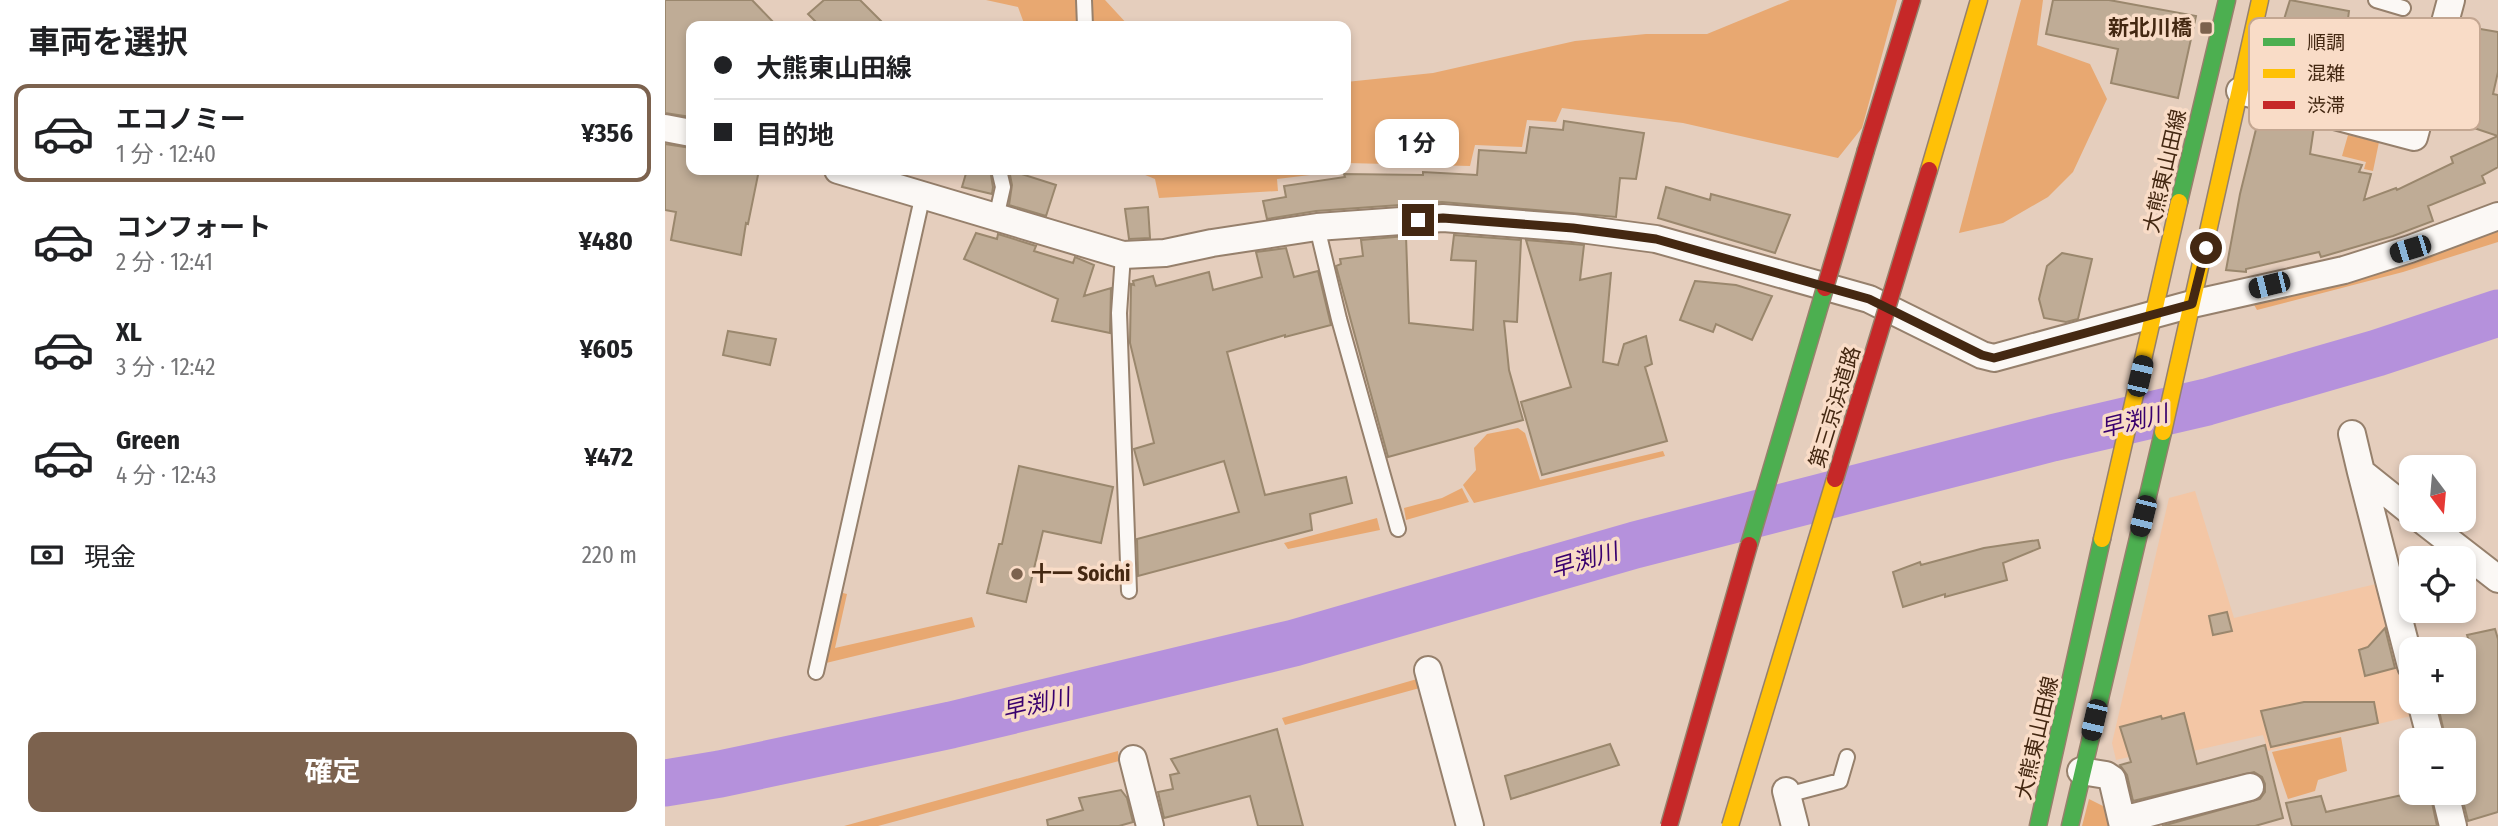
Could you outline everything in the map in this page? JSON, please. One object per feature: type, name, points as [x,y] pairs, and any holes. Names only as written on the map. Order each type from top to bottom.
[{"type":"main road","name":"第三京浜道路","points":[[1669,826],[1763,495],[1912,0]]},
{"type":"main road","name":"第三京浜道路","points":[[1730,826],[1979,0]]},
{"type":"main road","name":"大熊東山田線","points":[[2038,826],[2152,317],[2227,0]]},
{"type":"main road","points":[[2256,18],[2260,0]]},
{"type":"main road","points":[[2070,826],[2249,50]]},
{"type":"street","points":[[2446,18],[2451,0]]},
{"type":"street","points":[[2240,91],[2249,93]]},
{"type":"street","points":[[665,128],[686,133]]},
{"type":"street","points":[[2388,130],[2414,137],[2416,130]]},
{"type":"street","points":[[856,175],[1123,255],[1165,253],[1317,227],[1443,218],[1573,228],[1656,239],[1869,299],[1982,355],[1994,358],[2192,304],[2344,270],[2498,216]]},
{"type":"street","points":[[2352,434],[2404,637]]},
{"type":"street","points":[[2361,472],[2399,502]]},
{"type":"street","points":[[2437,532],[2498,579]]},
{"type":"street","points":[[1428,670],[1469,826]]},
{"type":"street","points":[[1133,759],[1150,826]]},
{"type":"street","points":[[2081,772],[2102,774],[2112,779],[2123,823],[2250,787]]},
{"type":"street","points":[[1786,793],[1795,826]]},
{"type":"street","points":[[2448,805],[2453,826]]},
{"type":"lane","points":[[1084,0],[1086,21]]},
{"type":"lane","points":[[2376,0],[2403,8]]},
{"type":"lane","points":[[996,218],[1003,187],[1000,175]]},
{"type":"lane","points":[[816,671],[923,194]]},
{"type":"lane","points":[[1317,227],[1339,319],[1398,529]]},
{"type":"lane","points":[[1123,255],[1119,313],[1129,591]]},
{"type":"lane","points":[[1786,793],[1840,781],[1847,757]]},
{"type":"shaded area","points":[[986,0],[1105,0],[1124,21],[1023,21],[1018,7]]},
{"type":"shaded area","points":[[1790,0],[1897,0],[1862,128],[1838,158],[1683,123],[1562,108],[1556,122],[1527,120],[1522,147],[1475,145],[1470,166],[1351,163],[1351,81],[1433,73],[1575,41],[1646,34],[1707,34]]},
{"type":"shaded area","points":[[2021,0],[2043,0],[2037,45],[2090,64],[2107,99],[2073,172],[2048,197],[2003,223],[1959,233]]},
{"type":"shaded area","points":[[2348,135],[2379,142],[2373,171],[2364,169],[2366,162],[2342,156]]},
{"type":"shaded area","points":[[1145,175],[1310,175],[1277,179],[1278,191],[1159,198],[1155,179]]},
{"type":"shaded area","points":[[2498,229],[2498,242],[2403,272],[2257,310],[2253,303],[2402,267]]},
{"type":"shaded area","points":[[1518,428],[1525,433],[1540,480],[1663,451],[1665,456],[1474,503],[1463,485],[1476,470],[1474,448],[1487,434]]},
{"type":"shaded area","points":[[1462,488],[1469,502],[1406,520],[1404,508],[1442,498]]},
{"type":"shaded area","points":[[2195,491],[2234,618],[2376,584],[2399,671],[2399,714],[2411,716],[2268,751],[2263,735],[2149,761],[2146,753],[2116,760],[2112,743],[2169,498]]},
{"type":"shaded area","points":[[1377,518],[1380,530],[1288,549],[1284,543]]},
{"type":"shaded area","points":[[839,592],[847,594],[835,648],[972,617],[975,627],[826,663]]},
{"type":"shaded area","points":[[1424,677],[1427,686],[1285,725],[1282,718]]},
{"type":"shaded area","points":[[2341,737],[2347,771],[2318,780],[2315,791],[2288,799],[2272,752]]},
{"type":"shaded area","points":[[1118,751],[1119,761],[878,826],[844,826]]},
{"type":"shaded area","points":[[2089,799],[2111,810],[2113,826],[2082,826]]},
{"type":"building","points":[[665,0],[752,0],[772,21],[686,21],[686,116],[665,113]]},
{"type":"building","points":[[824,0],[860,0],[881,21],[815,21],[808,14]]},
{"type":"building","points":[[2053,0],[2109,0],[2196,16],[2178,98],[2111,83],[2118,49],[2046,34]]},
{"type":"building","points":[[2290,0],[2349,11],[2348,18],[2284,18]]},
{"type":"building","points":[[2480,29],[2498,32],[2498,72],[2493,94],[2498,95],[2498,136],[2480,130]]},
{"type":"building","points":[[1564,121],[1644,133],[1636,179],[1620,178],[1616,217],[1442,202],[1316,211],[1267,219],[1263,201],[1286,197],[1284,186],[1351,174],[1423,175],[1423,172],[1477,175],[1479,150],[1526,153],[1530,127],[1563,130]]},
{"type":"building","points":[[2256,130],[2314,130],[2310,154],[2362,165],[2359,172],[2371,174],[2364,200],[2396,188],[2397,190],[2453,163],[2451,157],[2498,136],[2498,167],[2482,176],[2485,183],[2428,206],[2433,221],[2321,257],[2319,252],[2246,269],[2246,272],[2226,270],[2240,194]]},
{"type":"building","points":[[665,144],[686,147],[686,175],[758,175],[741,255],[671,240],[676,212],[665,210]]},
{"type":"building","points":[[966,175],[991,175],[992,194],[962,187]]},
{"type":"building","points":[[1010,175],[1025,175],[1056,185],[1046,216],[1009,205],[1012,185]]},
{"type":"building","points":[[1666,187],[1710,200],[1711,194],[1790,215],[1775,253],[1658,218]]},
{"type":"building","points":[[1148,207],[1150,238],[1129,239],[1125,209]]},
{"type":"building","points":[[976,233],[997,239],[998,234],[1036,246],[1034,251],[1073,263],[1075,257],[1094,265],[1084,296],[1111,288],[1110,333],[1052,321],[1058,299],[964,259]]},
{"type":"building","points":[[1454,235],[1521,240],[1517,322],[1504,321],[1509,370],[1523,420],[1388,457],[1336,266],[1341,264],[1340,259],[1363,256],[1361,240],[1406,236],[1409,323],[1473,330],[1476,261],[1451,260]]},
{"type":"building","points":[[1526,240],[1584,245],[1580,280],[1611,273],[1603,362],[1618,365],[1624,344],[1646,336],[1652,364],[1645,367],[1667,441],[1542,475],[1521,402],[1571,387]]},
{"type":"building","points":[[1286,248],[1294,277],[1318,271],[1331,325],[1227,352],[1265,495],[1346,477],[1352,503],[1310,514],[1312,530],[1138,576],[1137,539],[1239,512],[1224,461],[1144,485],[1134,449],[1154,443],[1130,343],[1131,284],[1134,285],[1133,281],[1153,276],[1156,286],[1209,272],[1213,290],[1262,277],[1256,252]]},
{"type":"building","points":[[2062,253],[2092,259],[2078,319],[2066,322],[2044,318],[2039,299],[2047,266]]},
{"type":"building","points":[[1695,281],[1736,285],[1772,296],[1752,340],[1716,324],[1713,332],[1680,320]]},
{"type":"building","points":[[728,331],[776,339],[770,365],[723,355]]},
{"type":"building","points":[[1019,466],[1113,487],[1101,543],[1043,531],[1026,602],[987,593],[999,544],[1002,544]]},
{"type":"building","points":[[2038,540],[2040,548],[2003,563],[2007,580],[1903,607],[1893,572],[1920,562],[1921,565],[1984,548]]},
{"type":"building","points":[[2227,612],[2232,631],[2213,635],[2209,616]]},
{"type":"building","points":[[2385,628],[2395,668],[2365,676],[2359,650],[2368,647]]},
{"type":"building","points":[[2495,629],[2498,639],[2498,812],[2468,821],[2464,805],[2476,805],[2476,728],[2443,728],[2440,714],[2476,714],[2476,637],[2467,635]]},
{"type":"building","points":[[2304,702],[2374,702],[2378,723],[2271,747],[2261,711]]},
{"type":"building","points":[[2184,713],[2197,764],[2265,745],[2283,818],[2255,826],[2162,826],[2260,799],[2265,792],[2265,784],[2262,777],[2254,772],[2133,801],[2127,775],[2120,765],[2131,762],[2120,727]]},
{"type":"building","points":[[1277,729],[1303,826],[1258,826],[1250,796],[1164,818],[1158,792],[1173,789],[1170,775],[1179,773],[1171,759]]},
{"type":"building","points":[[1610,744],[1619,765],[1511,799],[1505,776]]},
{"type":"building","points":[[1121,790],[1127,798],[1133,822],[1119,826],[1048,826],[1047,820],[1083,810],[1079,798]]},
{"type":"building","points":[[2321,796],[2326,812],[2399,796],[2399,805],[2433,805],[2437,826],[2292,826],[2286,803]]},
{"type":"waterway","name":"早渕川","points":[[665,783],[720,774],[951,725],[1294,643],[1635,545],[2052,438],[2207,402],[2377,353],[2498,313]]},
{"type":"traffic: fast","points":[[2179,202],[2227,0]]},
{"type":"traffic: fast","points":[[1749,545],[1825,288]]},
{"type":"traffic: fast","points":[[2070,826],[2163,432]]},
{"type":"traffic: fast","points":[[2038,826],[2102,539]]},
{"type":"traffic: slow","points":[[1929,170],[1979,0]]},
{"type":"traffic: slow","points":[[2256,18],[2260,0]]},
{"type":"traffic: slow","points":[[2163,432],[2249,49]]},
{"type":"traffic: slow","points":[[2102,539],[2179,202]]},
{"type":"traffic: slow","points":[[1730,826],[1835,479]]},
{"type":"traffic: jam","points":[[1866,150],[1912,0]]},
{"type":"traffic: jam","points":[[1825,288],[1866,150]]},
{"type":"traffic: jam","points":[[1835,479],[1929,170]]},
{"type":"traffic: jam","points":[[1669,826],[1749,545]]},
{"type":"place","name":"新北川橋","points":[[2206,28]]},
{"type":"place","name":"十一 Soichi","points":[[1017,574]]},
{"type":"route","points":[[1418,220],[1443,218],[1573,228],[1656,239],[1869,299],[1982,355],[1994,358],[2192,304],[2206,248]]}]
